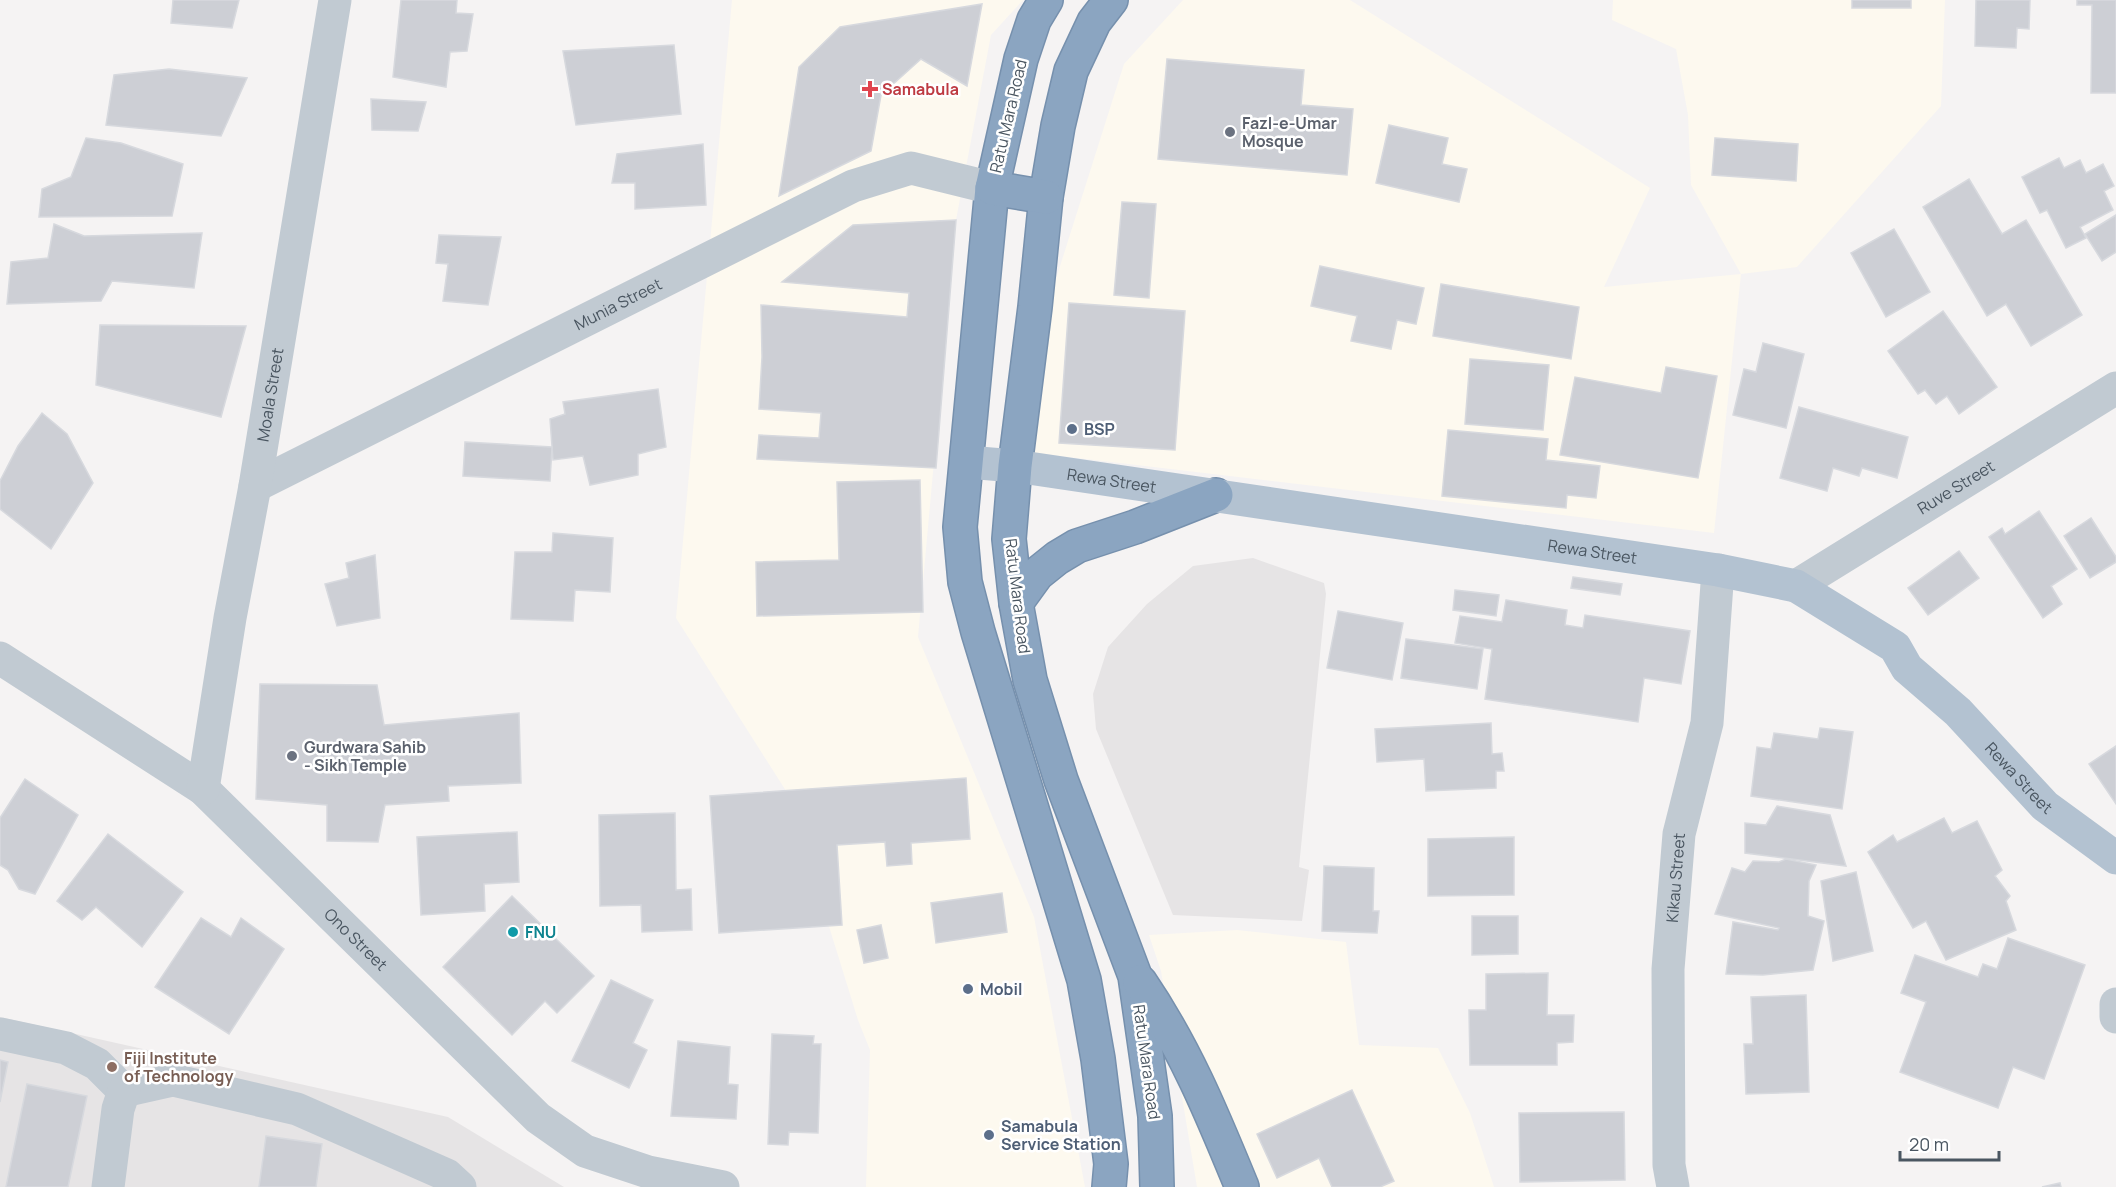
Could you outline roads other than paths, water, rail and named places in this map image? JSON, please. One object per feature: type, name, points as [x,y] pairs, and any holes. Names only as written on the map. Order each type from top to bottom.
[{"type":"highway","name":"Ratu Mara Road","points":[[1046,0],[1034,20],[1021,59],[992,188],[960,527],[965,582],[999,705],[1084,980],[1098,1059],[1111,1164],[1109,1187]]},
{"type":"highway","name":"Ratu Mara Road","points":[[1111,0],[1094,22],[1071,71],[1058,126],[1046,197],[1015,466],[1009,539],[1016,603],[1030,680],[1061,780],[1135,976],[1155,1116],[1157,1187]]},
{"type":"highway","points":[[992,188],[1046,197]]},
{"type":"highway","points":[[1016,603],[1037,574],[1077,546],[1135,527],[1216,495]]},
{"type":"highway","points":[[1135,976],[1178,1041],[1209,1107],[1242,1187]]},
{"type":"main road","name":"Rewa Street","points":[[967,462],[1015,466],[1718,570],[1796,586],[1895,647],[1907,668],[1958,712],[2045,806],[2116,858]]},
{"type":"street","name":"Moala Street","points":[[203,789],[336,0]]},
{"type":"street","name":"Munia Street","points":[[255,486],[853,186],[910,168],[992,188]]},
{"type":"street","name":"Ruve Street","points":[[1796,586],[2116,388]]},
{"type":"street","name":"Kikau Street","points":[[1673,1187],[1670,1165],[1668,969],[1679,834],[1707,723],[1718,570]]},
{"type":"street","name":"Ono Street","points":[[0,658],[203,789],[538,1118],[585,1151],[648,1172],[723,1187]]},
{"type":"street","points":[[2116,1004],[2116,1017]]},
{"type":"street","points":[[0,1034],[66,1048],[97,1064],[124,1090]]},
{"type":"street","points":[[124,1090],[173,1080],[297,1108],[447,1175],[460,1187]]},
{"type":"street","points":[[108,1187],[118,1109],[124,1090]]},
{"type":"place","name":"Samabula","points":[[870,89]]},
{"type":"place","name":"Fazl-e-Umar Mosque","points":[[1230,132]]},
{"type":"place","name":"BSP","points":[[1072,429]]},
{"type":"place","name":"Gurdwara Sahib - Sikh Temple","points":[[292,756]]},
{"type":"place","name":"FNU","points":[[513,932]]},
{"type":"place","name":"Mobil","points":[[968,989]]},
{"type":"place","name":"Fiji Institute of Technology","points":[[112,1067]]},
{"type":"place","name":"Samabula Service Station","points":[[989,1135]]}]
